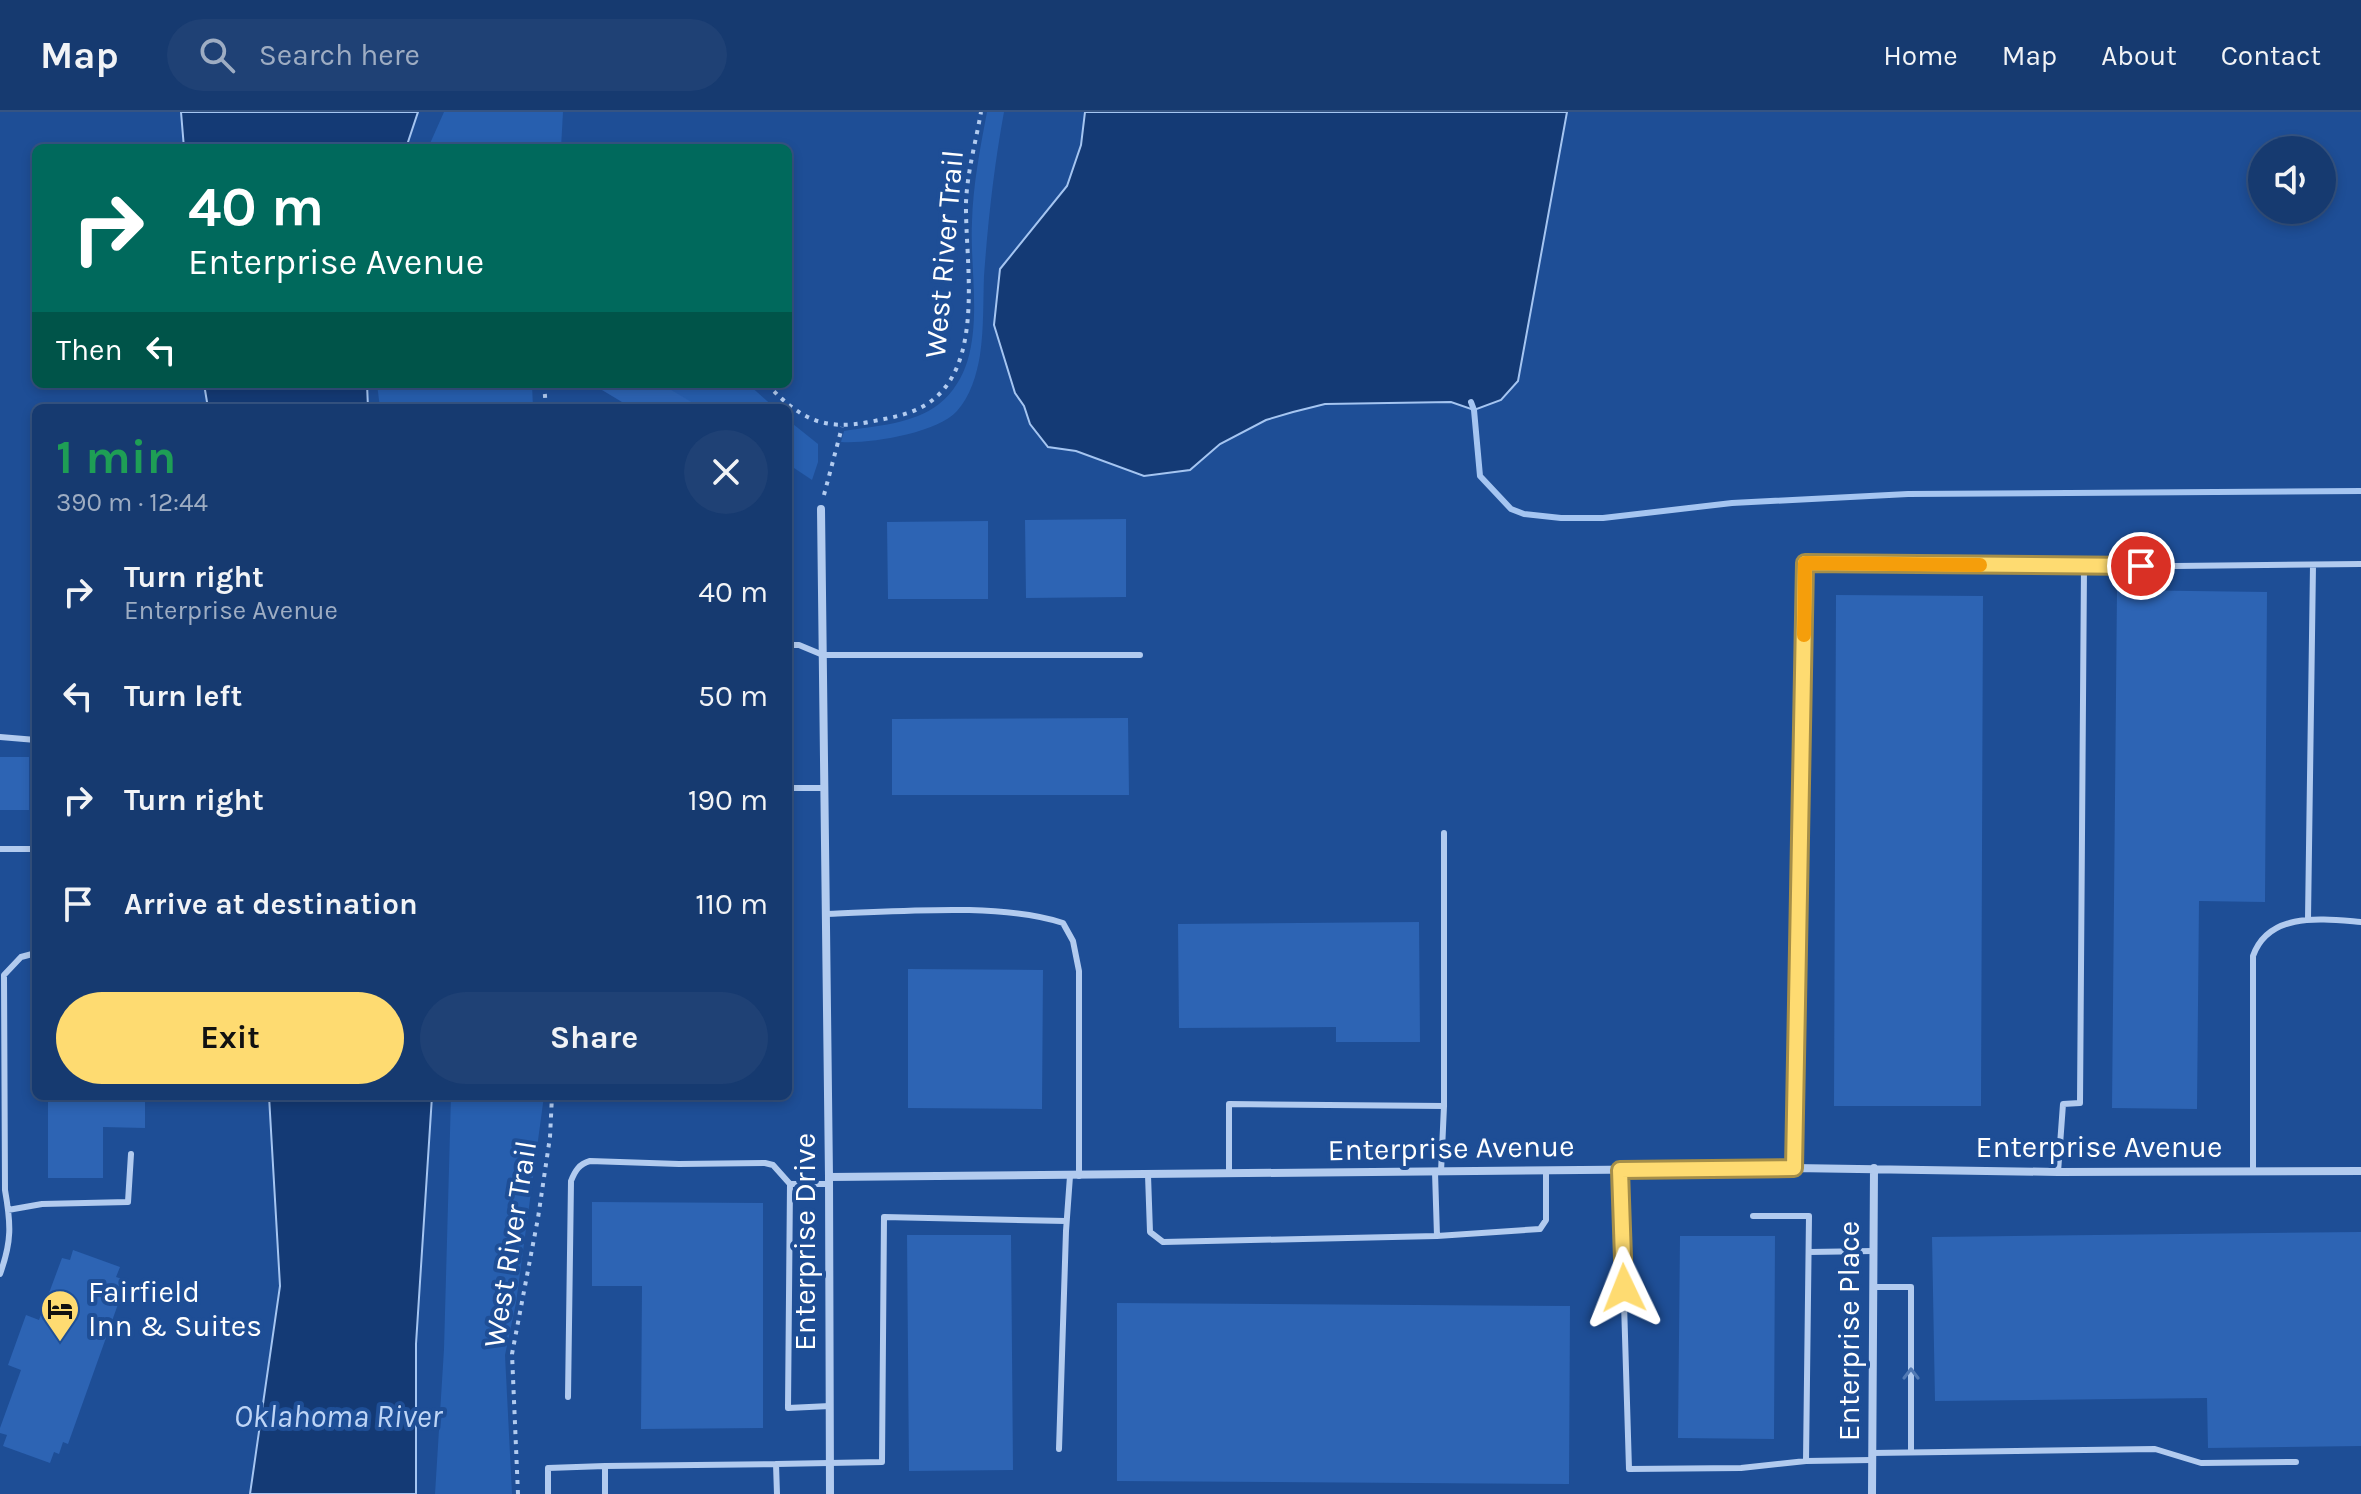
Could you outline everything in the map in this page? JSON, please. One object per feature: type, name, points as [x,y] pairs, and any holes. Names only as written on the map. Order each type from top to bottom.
[{"type":"street","name":"Enterprise Drive","points":[[821,509],[830,1494]]},
{"type":"street","name":"Enterprise Avenue","points":[[829,1181],[1794,1168],[2058,1172],[2361,1171]]},
{"type":"street","name":"Enterprise Place","points":[[1872,1494],[1874,1168]]},
{"type":"lane","points":[[1794,1168],[1805,563],[2084,567],[2361,564]]},
{"type":"lane","points":[[2308,919],[2313,565]]},
{"type":"lane","points":[[2058,1172],[2063,1104],[2080,1103],[2084,567]]},
{"type":"lane","points":[[792,645],[823,655],[1140,655]]},
{"type":"lane","points":[[0,737],[32,739]]},
{"type":"lane","points":[[792,788],[824,788]]},
{"type":"lane","points":[[1437,1236],[1438,1172],[1444,1106],[1444,833]]},
{"type":"lane","points":[[0,849],[32,849]]},
{"type":"lane","points":[[826,914],[963,912],[1037,915],[1063,923],[1073,941],[1079,971],[1074,1176],[1066,1221],[1059,1449]]},
{"type":"lane","points":[[2253,1171],[2253,956],[2258,943],[2266,934],[2308,919],[2361,922]]},
{"type":"lane","points":[[0,1274],[10,1241],[5,1190],[4,975],[21,957],[32,954]]},
{"type":"lane","points":[[1229,1174],[1229,1104],[1444,1106]]},
{"type":"lane","points":[[8,1210],[42,1204],[128,1202],[131,1154]]},
{"type":"lane","points":[[568,1397],[571,1181],[574,1172],[583,1163],[765,1163],[773,1165],[790,1184],[788,1408],[830,1406]]},
{"type":"lane","points":[[1620,1170],[1629,1469],[1741,1468],[1911,1452],[2155,1449],[2201,1463],[2296,1462]]},
{"type":"lane","points":[[1148,1175],[1150,1232],[1163,1242],[1437,1236],[1540,1229],[1546,1220],[1546,1171]]},
{"type":"lane","points":[[790,1184],[829,1181]]},
{"type":"lane","points":[[1753,1216],[1809,1216],[1806,1461]]},
{"type":"lane","points":[[548,1494],[548,1468],[882,1462],[884,1217],[1066,1221]]},
{"type":"lane","points":[[1809,1252],[1873,1251]]},
{"type":"lane","points":[[1873,1287],[1911,1287],[1911,1452]]},
{"type":"lane","points":[[776,1464],[777,1494]]},
{"type":"lane","points":[[605,1466],[605,1494]]},
{"type":"path","name":"West River Trail","points":[[792,408],[816,421],[842,427],[897,417],[927,404],[955,374],[963,352],[968,296],[966,200],[981,112]]},
{"type":"path","name":"West River Trail","points":[[771,388],[786,404]]},
{"type":"path","points":[[821,509],[842,427]]},
{"type":"path","name":"West River Trail","points":[[518,1494],[512,1354],[538,1218],[550,1137],[552,1100]]},
{"type":"shaded area","points":[[444,112],[563,112],[561,144],[430,144]]},
{"type":"shaded area","points":[[987,112],[1004,112],[987,235],[981,345],[969,392],[957,411],[935,425],[885,439],[841,442],[844,431],[894,423],[929,411],[955,386],[966,366],[974,319],[974,194]]},
{"type":"shaded area","points":[[378,388],[532,388],[533,404],[380,404]]},
{"type":"shaded area","points":[[668,388],[752,388],[770,404],[693,404]]},
{"type":"shaded area","points":[[792,423],[818,444],[818,462],[812,480],[792,467]]},
{"type":"shaded area","points":[[451,1100],[543,1100],[516,1303],[505,1355],[512,1494],[435,1494],[444,1349]]},
{"type":"water","points":[[181,112],[418,112],[407,144],[184,144]]},
{"type":"water","points":[[1085,112],[1567,112],[1518,381],[1501,400],[1474,410],[1451,402],[1325,404],[1293,412],[1266,420],[1220,444],[1190,470],[1144,476],[1076,451],[1048,447],[1030,424],[1024,406],[1015,393],[994,325],[1000,269],[1067,186],[1081,145]]},
{"type":"water","points":[[205,388],[367,388],[368,404],[207,404]]},
{"type":"water","name":"Oklahoma River","points":[[269,1100],[432,1100],[416,1344],[416,1494],[250,1494],[280,1286]]},
{"type":"building","points":[[599,388],[668,388],[694,404],[625,404]]},
{"type":"building","points":[[1126,519],[1126,597],[1026,598],[1025,520]]},
{"type":"building","points":[[988,521],[988,599],[888,599],[887,522]]},
{"type":"building","points":[[2117,590],[2267,592],[2265,902],[2199,901],[2197,1109],[2112,1108]]},
{"type":"building","points":[[1836,595],[1983,596],[1981,1106],[1834,1106]]},
{"type":"building","points":[[1128,718],[1129,795],[892,795],[892,719]]},
{"type":"building","points":[[0,757],[29,757],[29,810],[0,810]]},
{"type":"building","points":[[1419,922],[1420,1042],[1336,1042],[1336,1027],[1179,1028],[1178,924]]},
{"type":"building","points":[[908,969],[1043,970],[1042,1109],[908,1108]]},
{"type":"building","points":[[48,1100],[145,1100],[145,1128],[103,1127],[103,1178],[48,1178]]},
{"type":"building","points":[[592,1202],[763,1203],[763,1428],[641,1429],[642,1286],[592,1286]]},
{"type":"building","points":[[2361,1232],[2361,1446],[2208,1448],[2207,1398],[1935,1401],[1932,1237]]},
{"type":"building","points":[[907,1235],[1011,1235],[1013,1470],[909,1471]]},
{"type":"building","points":[[1680,1236],[1775,1236],[1774,1439],[1678,1438]]},
{"type":"building","name":"Fairfield Inn & Suites","points":[[73,1250],[120,1267],[116,1277],[122,1279],[117,1291],[122,1293],[68,1444],[63,1442],[59,1454],[54,1452],[50,1463],[3,1446],[7,1435],[0,1433],[0,1428],[21,1370],[8,1365],[26,1315],[39,1320],[62,1258],[70,1260]]},
{"type":"building","points":[[1117,1303],[1570,1306],[1569,1484],[1117,1481]]},
{"type":"waterway","points":[[1471,402],[1480,476],[1511,509],[1524,514],[1561,518],[1603,518],[1732,503],[1908,494],[2361,491]]},
{"type":"slow traffic","points":[[1804,635],[1805,563],[1980,565]]},
{"type":"place","name":"Fairfield Inn & Suites","points":[[60,1343]]},
{"type":"route","points":[[1624,1288],[1620,1170],[1794,1168],[1805,563],[2141,566]]}]
